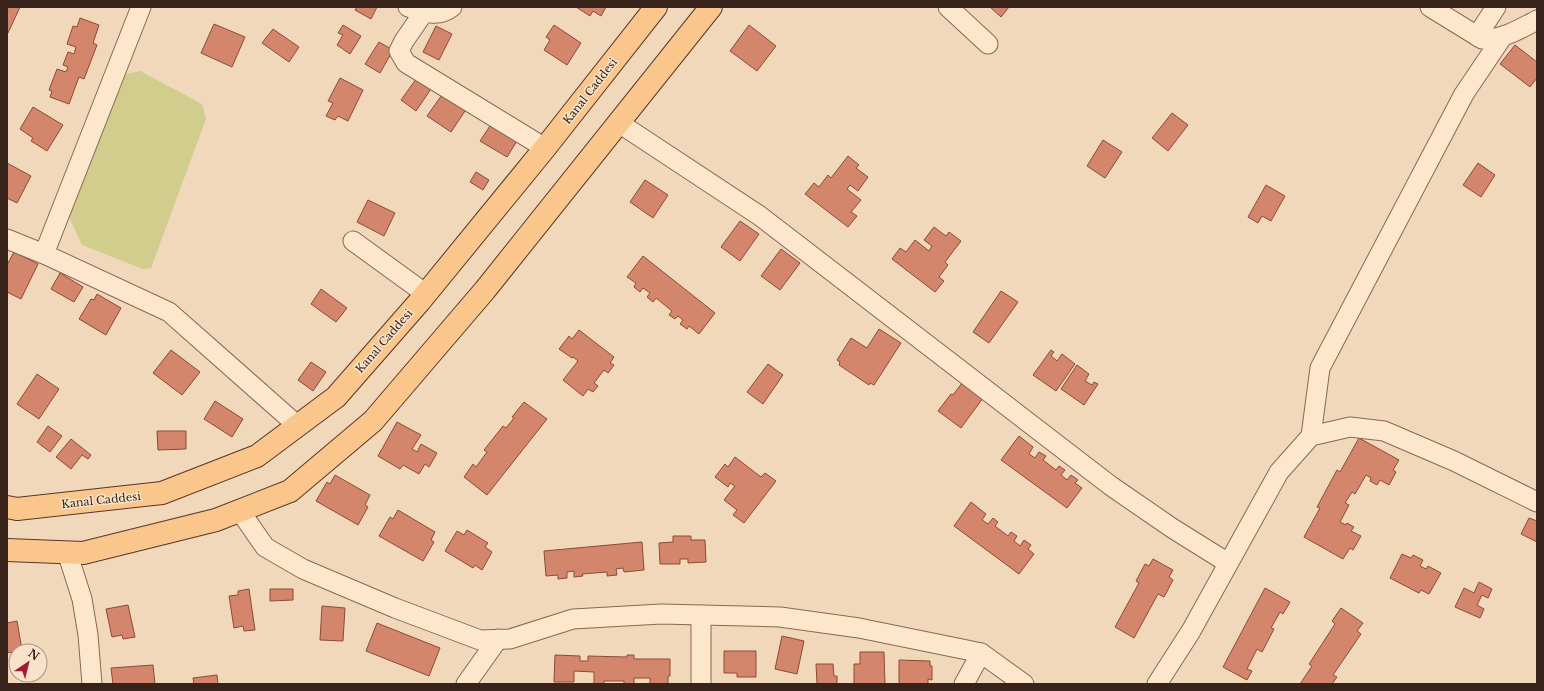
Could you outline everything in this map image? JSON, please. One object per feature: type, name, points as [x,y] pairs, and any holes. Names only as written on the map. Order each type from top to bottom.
[{"type":"main road","name":"Kanal Caddesi","points":[[7,507],[17,510],[162,493],[257,456],[336,397],[426,294],[545,148],[656,7]]},
{"type":"main road","points":[[7,550],[83,553],[216,520],[290,491],[373,421],[485,290],[711,7]]},
{"type":"street","points":[[44,254],[141,7]]},
{"type":"street","points":[[452,7],[445,12],[429,14],[416,10],[399,51],[406,63],[545,148]]},
{"type":"street","points":[[948,7],[988,44]]},
{"type":"street","points":[[1430,7],[1482,39],[1503,36],[1537,20]]},
{"type":"street","points":[[1477,36],[1496,7]]},
{"type":"street","points":[[1157,684],[1191,631],[1279,472],[1311,436],[1320,368],[1464,94],[1503,36]]},
{"type":"street","points":[[619,123],[760,216],[1111,486],[1172,528],[1228,563]]},
{"type":"street","points":[[7,239],[44,254],[169,312],[298,426]]},
{"type":"street","points":[[353,241],[426,294]]},
{"type":"street","points":[[1311,436],[1350,427],[1384,431],[1534,496]]},
{"type":"street","points":[[240,511],[265,547],[303,569],[395,608],[480,640],[510,639],[573,619],[661,614],[780,617],[851,627],[981,653],[1024,684]]},
{"type":"street","points":[[67,552],[82,599],[88,635],[92,684]]},
{"type":"street","points":[[701,615],[701,684]]},
{"type":"street","points":[[466,684],[498,639]]},
{"type":"street","points":[[964,684],[981,653]]},
{"type":"shaded area","points":[[140,71],[202,104],[206,119],[151,268],[143,269],[82,245],[69,217],[126,74]]},
{"type":"building","points":[[7,7],[20,7],[7,35]]},
{"type":"building","points":[[357,7],[377,7],[371,19],[355,10]]},
{"type":"building","points":[[576,7],[606,7],[601,16],[593,11],[590,16]]},
{"type":"building","points":[[990,7],[1009,7],[1001,17]]},
{"type":"building","points":[[80,18],[99,25],[93,43],[97,45],[84,79],[79,77],[69,104],[50,97],[52,91],[49,90],[57,69],[66,72],[68,67],[63,65],[68,52],[74,54],[76,47],[67,44],[73,26],[77,27]]},
{"type":"building","points":[[214,24],[245,37],[232,67],[201,53]]},
{"type":"building","points":[[343,25],[361,36],[350,54],[337,45],[343,35],[338,33]]},
{"type":"building","points":[[554,25],[581,43],[567,65],[544,50],[550,40],[546,37]]},
{"type":"building","points":[[749,25],[776,46],[757,71],[730,51]]},
{"type":"building","points":[[436,26],[452,34],[439,60],[423,52]]},
{"type":"building","points":[[273,29],[299,47],[289,62],[262,43]]},
{"type":"building","points":[[379,42],[393,50],[380,73],[365,64]]},
{"type":"building","points":[[1515,45],[1537,62],[1537,78],[1530,87],[1500,64]]},
{"type":"building","points":[[419,75],[433,86],[416,111],[401,100]]},
{"type":"building","points":[[340,78],[363,90],[348,121],[338,116],[335,120],[326,116],[333,103],[328,101]]},
{"type":"building","points":[[444,92],[467,108],[451,132],[427,116]]},
{"type":"building","points":[[33,107],[63,125],[47,151],[31,141],[33,138],[20,129]]},
{"type":"building","points":[[1172,113],[1188,125],[1168,151],[1152,138]]},
{"type":"building","points":[[494,120],[520,136],[507,157],[480,141]]},
{"type":"building","points":[[1103,140],[1122,152],[1105,178],[1087,166]]},
{"type":"building","points":[[848,156],[859,165],[856,168],[868,177],[858,191],[850,185],[847,189],[861,200],[851,212],[857,216],[848,227],[805,194],[814,183],[819,187],[828,175],[831,178]]},
{"type":"building","points":[[7,163],[31,176],[17,203],[7,198]]},
{"type":"building","points":[[1478,163],[1495,175],[1481,197],[1463,185]]},
{"type":"building","points":[[476,172],[489,180],[483,190],[470,182]]},
{"type":"building","points":[[645,180],[668,195],[653,218],[630,202]]},
{"type":"building","points":[[1266,185],[1285,196],[1271,221],[1262,216],[1258,223],[1248,217]]},
{"type":"building","points":[[368,200],[395,213],[384,236],[357,222]]},
{"type":"building","points":[[740,221],[759,234],[740,261],[721,247]]},
{"type":"building","points":[[934,227],[946,236],[949,232],[961,241],[945,262],[948,265],[939,277],[944,281],[935,292],[892,259],[900,248],[906,252],[915,240],[929,251],[932,246],[924,240]]},
{"type":"building","points":[[781,249],[800,263],[780,290],[761,276]]},
{"type":"building","points":[[14,252],[38,264],[21,299],[7,292],[7,265]]},
{"type":"building","points":[[643,256],[715,313],[699,334],[689,326],[687,329],[680,324],[683,320],[678,316],[675,319],[669,315],[672,311],[656,298],[653,302],[647,297],[650,293],[643,288],[640,292],[634,287],[636,283],[627,277]]},
{"type":"building","points":[[60,273],[83,287],[74,302],[51,289]]},
{"type":"building","points":[[321,289],[347,308],[336,322],[311,304]]},
{"type":"building","points":[[1001,291],[1018,302],[989,343],[973,332]]},
{"type":"building","points":[[97,294],[121,308],[106,335],[79,319],[91,299],[94,300]]},
{"type":"building","points":[[879,329],[901,343],[874,385],[870,383],[869,385],[839,365],[840,362],[837,360],[851,338],[867,348]]},
{"type":"building","points":[[579,330],[614,357],[610,363],[614,365],[608,373],[604,370],[594,383],[598,386],[593,392],[588,389],[583,396],[563,380],[578,361],[559,349],[569,336],[572,339]]},
{"type":"building","points":[[171,350],[200,372],[182,395],[153,373]]},
{"type":"building","points":[[1051,350],[1054,352],[1051,356],[1057,361],[1062,354],[1075,364],[1056,391],[1033,375]]},
{"type":"building","points":[[311,362],[326,372],[313,391],[298,380]]},
{"type":"building","points":[[768,364],[783,375],[763,404],[747,392]]},
{"type":"building","points":[[1077,365],[1089,374],[1085,381],[1092,385],[1094,382],[1098,384],[1084,405],[1061,389]]},
{"type":"building","points":[[37,374],[59,389],[39,419],[17,404]]},
{"type":"building","points":[[962,383],[983,398],[961,428],[938,411]]},
{"type":"building","points":[[215,401],[243,419],[232,437],[204,419]]},
{"type":"building","points":[[524,402],[547,419],[487,495],[464,477],[473,464],[476,467],[487,452],[484,450],[503,426],[506,428],[514,418],[512,417]]},
{"type":"building","points":[[397,422],[421,435],[412,449],[417,452],[421,444],[437,453],[429,467],[425,464],[419,474],[403,465],[400,469],[378,456]]},
{"type":"building","points":[[48,426],[62,436],[50,452],[37,442]]},
{"type":"building","points":[[157,431],[186,431],[186,449],[158,450]]},
{"type":"building","points":[[1019,436],[1033,447],[1029,454],[1035,458],[1039,452],[1046,456],[1043,460],[1056,470],[1059,466],[1065,470],[1061,475],[1067,480],[1071,475],[1078,480],[1075,483],[1082,488],[1067,508],[1001,460]]},
{"type":"building","points":[[1359,438],[1399,460],[1393,470],[1396,472],[1389,485],[1380,480],[1377,485],[1370,481],[1371,478],[1366,475],[1355,494],[1352,492],[1345,503],[1349,505],[1340,522],[1346,525],[1347,523],[1354,527],[1351,531],[1361,536],[1353,550],[1350,548],[1343,559],[1304,537],[1320,508],[1317,507],[1337,470],[1340,472]]},
{"type":"building","points":[[71,439],[91,455],[88,459],[82,455],[71,469],[56,457]]},
{"type":"building","points":[[735,457],[761,477],[765,473],[776,481],[744,523],[733,515],[737,510],[724,500],[735,486],[730,483],[728,487],[715,477],[725,464],[728,467]]},
{"type":"building","points":[[335,475],[370,495],[365,505],[368,507],[358,525],[316,501],[327,482],[330,484]]},
{"type":"building","points":[[971,502],[986,514],[982,520],[988,524],[993,518],[998,522],[995,526],[1008,536],[1011,532],[1017,536],[1014,541],[1020,546],[1024,540],[1031,545],[1028,549],[1034,554],[1019,574],[954,526]]},
{"type":"building","points":[[398,510],[435,532],[431,540],[434,542],[423,561],[379,536],[390,517],[393,519]]},
{"type":"building","points":[[1529,518],[1537,521],[1537,542],[1521,534]]},
{"type":"building","points":[[467,530],[488,543],[485,547],[492,552],[482,570],[475,565],[473,568],[445,551],[457,531],[464,535]]},
{"type":"building","points":[[673,536],[691,536],[691,540],[705,540],[706,562],[688,563],[688,559],[680,559],[680,564],[660,564],[659,543],[673,542]]},
{"type":"building","points":[[642,542],[644,570],[624,572],[623,568],[616,569],[617,575],[607,576],[607,572],[582,574],[583,576],[574,577],[574,571],[567,572],[567,578],[558,579],[558,575],[546,576],[544,551]]},
{"type":"building","points":[[1402,554],[1411,558],[1413,555],[1423,560],[1420,566],[1426,569],[1428,566],[1441,573],[1429,594],[1421,590],[1419,593],[1390,578]]},
{"type":"building","points":[[1153,559],[1173,570],[1169,577],[1173,580],[1164,597],[1158,594],[1134,638],[1115,627],[1139,583],[1136,581],[1145,564],[1149,566]]},
{"type":"building","points":[[1479,582],[1492,589],[1488,598],[1482,595],[1477,605],[1484,609],[1480,618],[1455,607],[1464,588],[1474,593]]},
{"type":"building","points":[[1265,588],[1290,602],[1283,614],[1280,612],[1271,628],[1274,629],[1262,652],[1257,649],[1247,669],[1252,671],[1247,680],[1223,667]]},
{"type":"building","points":[[249,589],[255,630],[244,631],[243,626],[234,628],[229,596],[238,595],[238,591]]},
{"type":"building","points":[[270,589],[293,589],[293,600],[270,601]]},
{"type":"building","points":[[128,605],[135,637],[123,639],[122,635],[112,637],[106,609]]},
{"type":"building","points":[[322,606],[345,608],[343,641],[320,640]]},
{"type":"building","points":[[1341,608],[1363,623],[1357,631],[1361,634],[1333,675],[1337,677],[1332,684],[1300,684],[1312,666],[1309,664],[1335,624],[1332,621]]},
{"type":"building","points":[[17,621],[21,643],[8,643],[7,653],[7,623]]},
{"type":"building","points":[[377,623],[440,648],[429,676],[366,651]]},
{"type":"building","points":[[782,636],[804,641],[797,674],[775,669]]},
{"type":"building","points":[[724,651],[756,651],[756,677],[737,677],[737,673],[724,673]]},
{"type":"building","points":[[860,652],[884,652],[885,684],[854,684],[854,664],[860,664]]},
{"type":"building","points":[[555,655],[580,656],[580,661],[588,661],[588,656],[627,657],[627,655],[634,655],[634,659],[670,659],[670,676],[668,676],[668,684],[650,684],[650,678],[634,678],[634,684],[624,684],[624,681],[604,681],[604,684],[594,684],[594,672],[574,671],[574,682],[554,682]]},
{"type":"building","points":[[899,660],[930,661],[930,666],[932,666],[932,680],[928,679],[928,684],[899,684]]},
{"type":"building","points":[[816,664],[833,664],[834,676],[837,676],[837,684],[817,684]]},
{"type":"building","points":[[153,665],[155,684],[113,684],[111,668]]},
{"type":"building","points":[[217,675],[218,684],[194,684],[193,678]]}]
